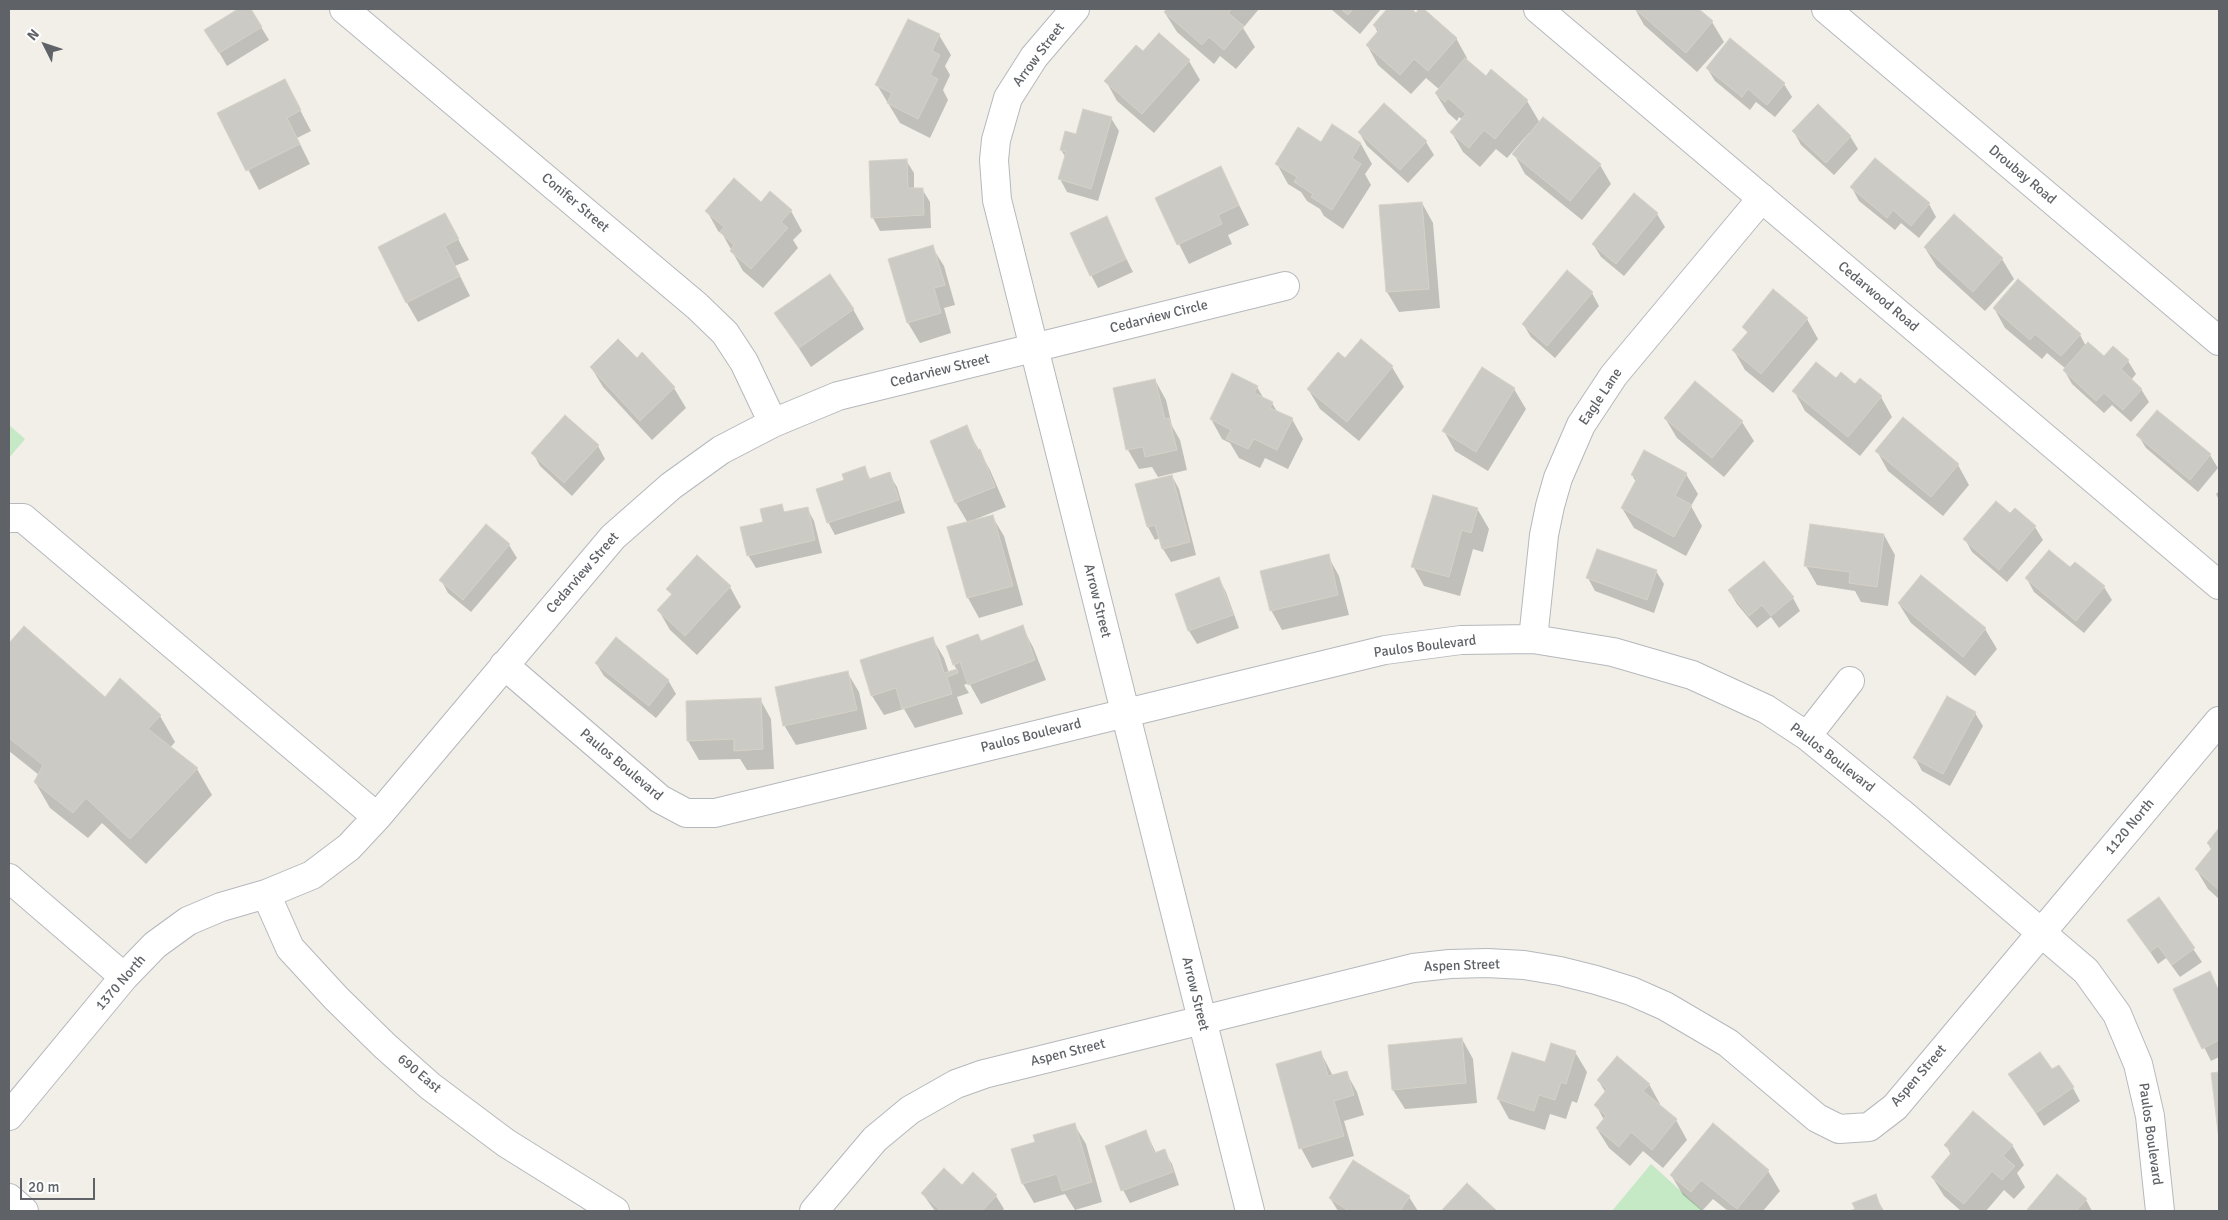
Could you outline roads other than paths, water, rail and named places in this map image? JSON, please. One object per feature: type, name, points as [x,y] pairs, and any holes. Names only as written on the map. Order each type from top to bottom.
[{"type":"street","name":"Conifer Street","points":[[344,9],[704,312],[725,333],[744,362],[773,424]]},
{"type":"street","name":"Arrow Street","points":[[1075,9],[1020,77],[1008,98],[996,140],[994,167],[997,200],[1250,1211]]},
{"type":"street","name":"Cedarwood Road","points":[[1538,9],[2219,585]]},
{"type":"street","name":"Droubay Road","points":[[1826,9],[2219,341]]},
{"type":"street","name":"Eagle Lane","points":[[1533,639],[1544,535],[1550,506],[1569,451],[1581,425],[1614,375],[1762,198]]},
{"type":"street","name":"Cedarview Circle","points":[[1034,348],[1285,286]]},
{"type":"street","name":"Cedarview Street","points":[[266,894],[312,875],[349,847],[378,816],[612,537],[671,486],[721,450],[773,424],[838,396],[1034,348]]},
{"type":"street","points":[[9,518],[22,518],[378,816]]},
{"type":"street","name":"Paulos Boulevard","points":[[504,666],[660,799],[686,813],[715,813],[1385,650],[1461,640],[1533,639],[1613,652],[1692,676],[1766,709],[1807,736],[2086,971],[2117,1014],[2129,1038],[2145,1089],[2160,1211]]},
{"type":"street","points":[[1807,736],[1850,681]]},
{"type":"street","name":"1120 North","points":[[2042,932],[2219,721]]},
{"type":"street","points":[[9,878],[124,977]]},
{"type":"street","name":"1370 North","points":[[9,1116],[124,977],[154,945],[188,921],[221,907],[266,894]]},
{"type":"street","name":"690 East","points":[[266,894],[290,948],[336,998],[385,1046],[430,1086],[506,1142],[615,1211]]},
{"type":"street","name":"Aspen Street","points":[[814,1211],[875,1139],[910,1110],[956,1084],[984,1074],[1413,968],[1450,964],[1487,963],[1560,971],[1622,988],[1664,1006],[1728,1043],[1817,1118],[1839,1129],[1869,1127],[1894,1106],[2042,932]]},
{"type":"street","points":[[9,1198],[24,1211]]}]
